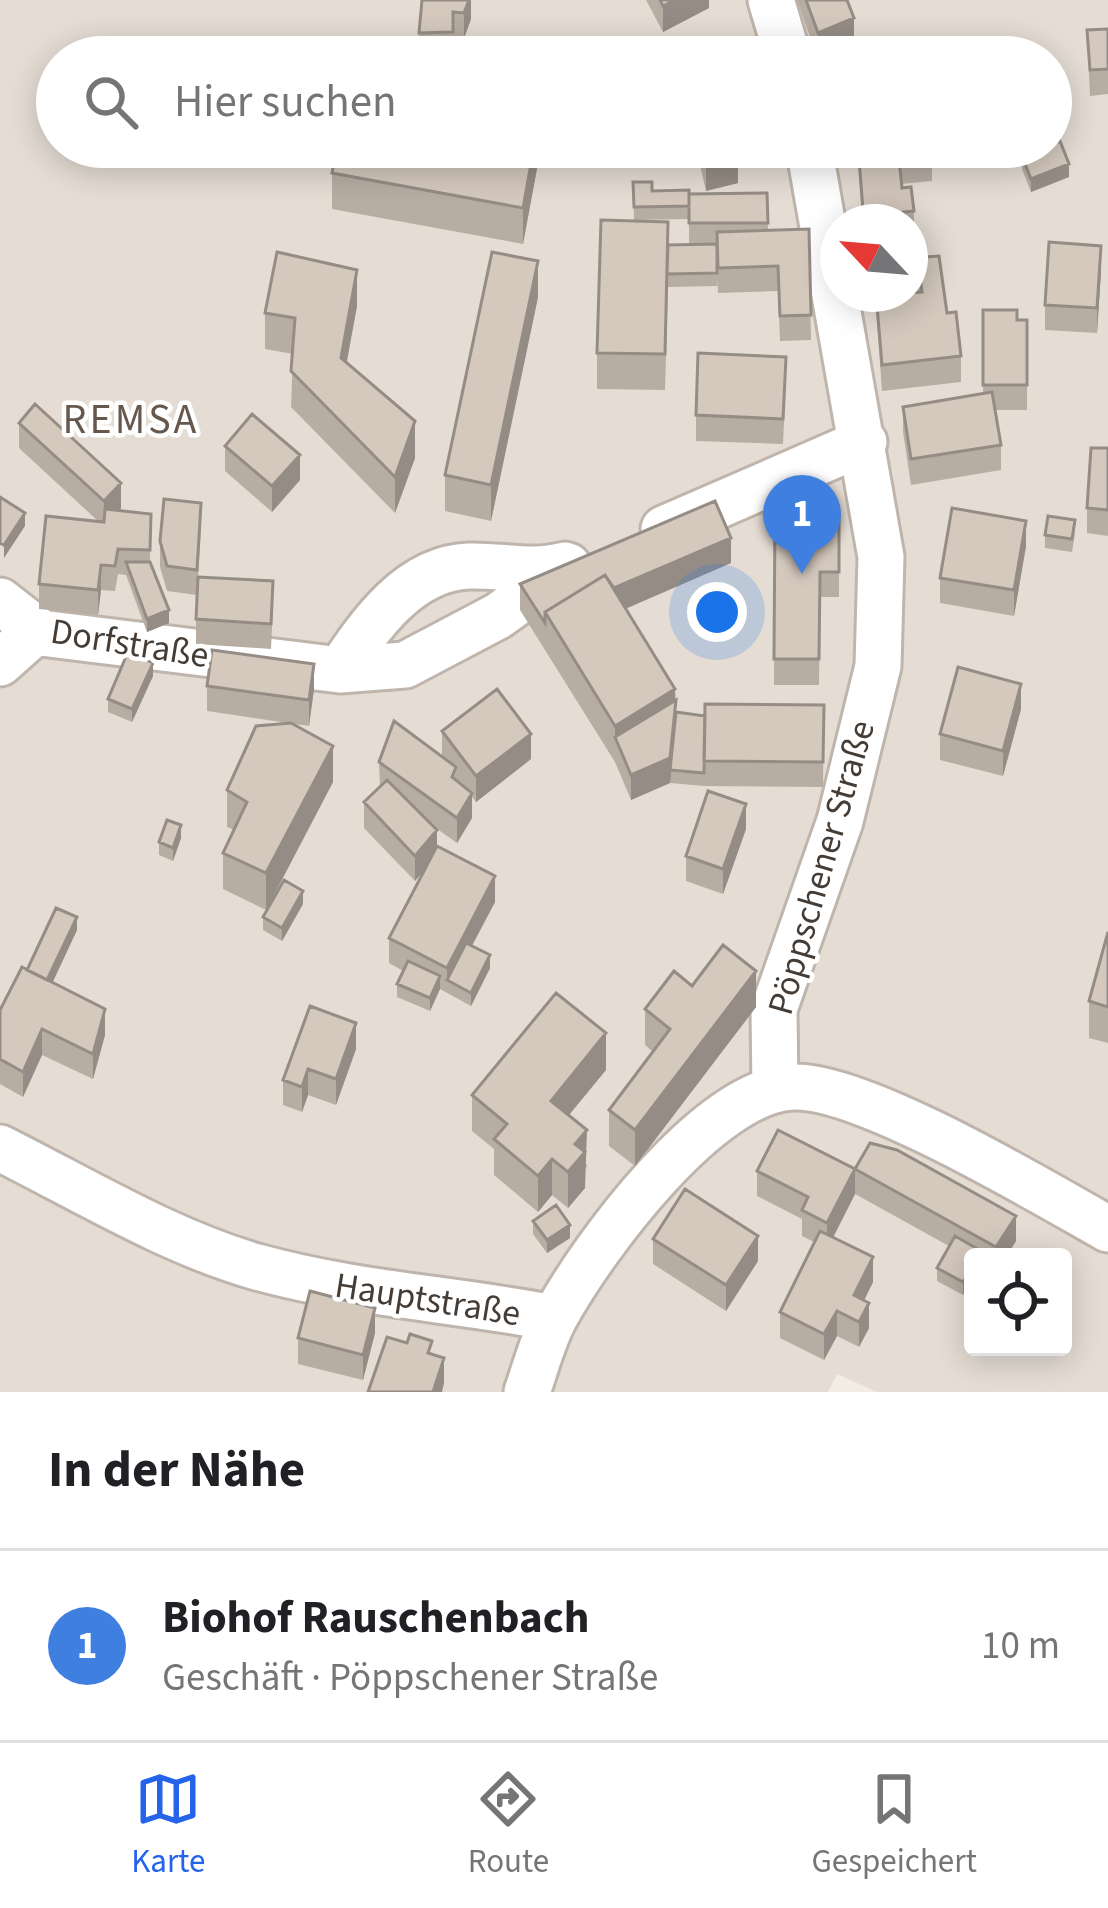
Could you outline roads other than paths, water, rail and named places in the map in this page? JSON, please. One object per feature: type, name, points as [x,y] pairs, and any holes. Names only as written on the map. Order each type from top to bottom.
[{"type":"street","points":[[771,0],[782,36]]},
{"type":"street","name":"Pöppschener Straße","points":[[775,1090],[774,1009],[840,821],[878,665],[880,557],[864,442],[813,168]]},
{"type":"street","name":"Dorfstraße","points":[[340,670],[374,619],[414,584],[466,566],[545,570],[573,562],[864,442]]},
{"type":"street","name":"Dorfstraße","points":[[0,601],[37,630],[340,670],[405,664],[498,616],[573,562]]},
{"type":"street","points":[[0,663],[37,630]]},
{"type":"street","points":[[775,1090],[796,1086],[853,1100],[987,1161],[1108,1229]]},
{"type":"street","name":"Hauptstraße","points":[[0,1148],[253,1266],[354,1290],[463,1300],[554,1318],[626,1209],[731,1107],[775,1090]]},
{"type":"street","points":[[527,1392],[554,1318]]},
{"type":"place","name":"Biohof Rauschenbach","points":[[802,574]]},
{"type":"district","name":"REMSA","points":[[131,418]]}]
